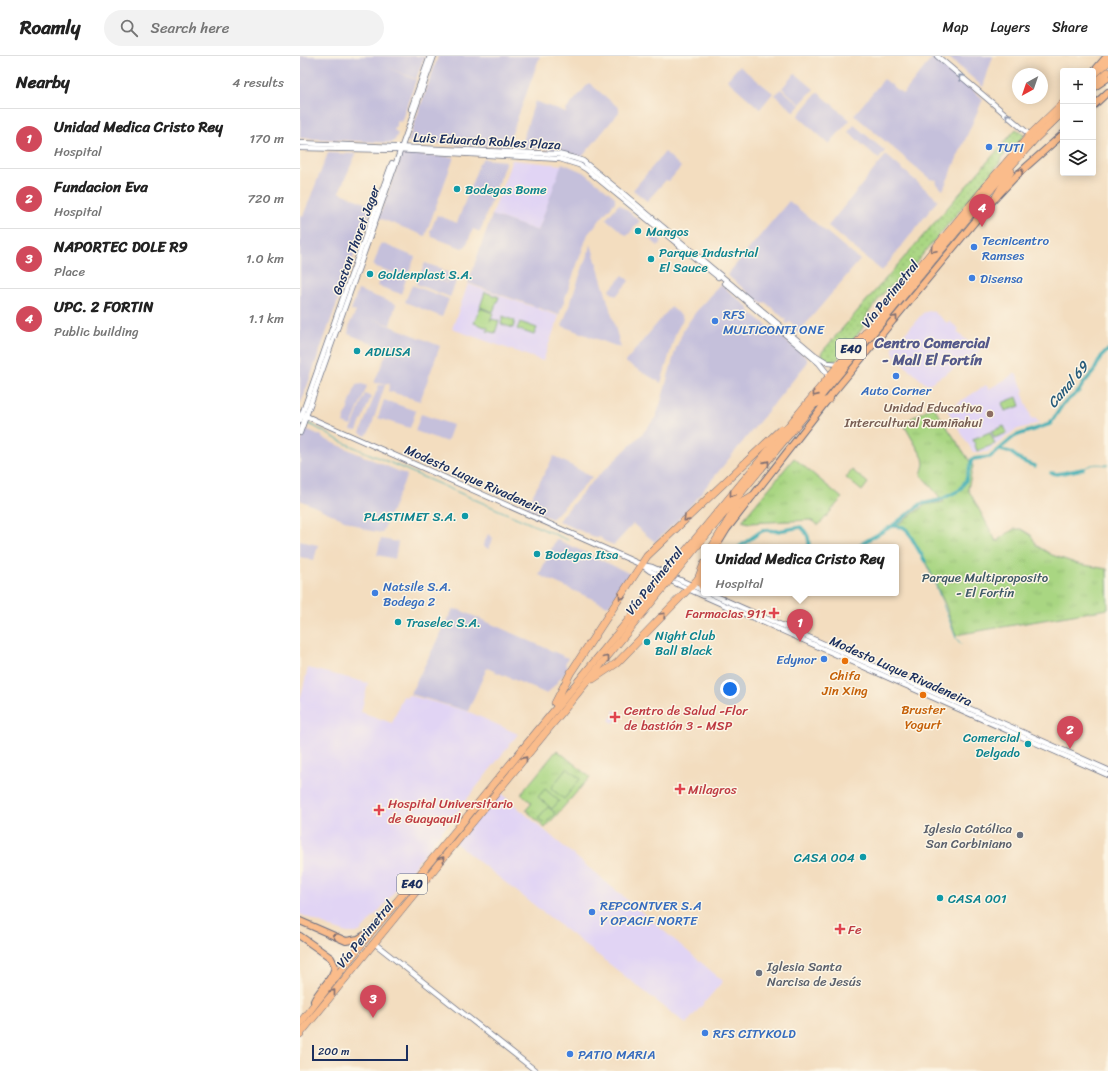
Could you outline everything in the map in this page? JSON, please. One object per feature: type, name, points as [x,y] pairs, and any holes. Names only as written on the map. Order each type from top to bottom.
[{"type":"highway","points":[[1096,72],[1108,62]]},
{"type":"highway","points":[[1096,82],[1108,72]]},
{"type":"highway","name":"Vía Perimetral","points":[[300,1023],[371,932],[549,716],[677,566],[839,364],[1030,135],[1062,104]]},
{"type":"highway","name":"Vía Perimetral","points":[[677,566],[728,511],[1018,158],[1060,115]]},
{"type":"highway","points":[[996,197],[1018,158]]},
{"type":"highway","points":[[815,404],[828,400]]},
{"type":"highway","points":[[549,716],[571,672],[647,556],[802,409]]},
{"type":"highway","points":[[714,544],[749,484]]},
{"type":"highway","points":[[728,511],[752,496]]},
{"type":"highway","points":[[584,685],[617,663],[698,579],[701,572]]},
{"type":"highway","points":[[698,579],[701,584]]},
{"type":"highway","name":"Vía Perimetral","points":[[300,1034],[584,685],[665,580]]},
{"type":"main road","points":[[1096,69],[1107,56]]},
{"type":"main road","points":[[1096,86],[1108,78]]},
{"type":"main road","points":[[1095,104],[1108,92]]},
{"type":"main road","name":"Vía Perimetral","points":[[718,544],[727,529],[752,496],[943,258],[1017,175],[1060,137]]},
{"type":"main road","points":[[698,579],[701,576]]},
{"type":"main road","points":[[300,921],[346,941],[358,939],[371,932]]},
{"type":"main road","points":[[300,936],[331,958],[335,966],[333,974],[315,999],[314,1006]]},
{"type":"street","name":"Gaston Thoret Jager","points":[[399,149],[430,56]]},
{"type":"street","name":"Gaston Thoret Jager","points":[[300,432],[302,416],[344,292],[434,56]]},
{"type":"street","points":[[937,56],[1030,135]]},
{"type":"street","name":"Luis Eduardo Robles Plaza","points":[[300,143],[560,159],[579,165],[586,169],[720,278],[813,358],[823,368],[828,378]]},
{"type":"street","name":"Luis Eduardo Robles Plaza","points":[[300,148],[399,149],[558,154],[582,161],[625,195],[822,360],[828,363],[839,364]]},
{"type":"street","name":"Modesto Luque Rivadeneira","points":[[302,416],[642,565],[652,567],[701,592]]},
{"type":"street","name":"Modesto Luque Rivadeneira","points":[[690,587],[701,589]]},
{"type":"street","name":"Modesto Luque Rivadeneira","points":[[710,596],[1108,775]]},
{"type":"street","name":"Modesto Luque Rivadeneira","points":[[716,596],[1108,770]]},
{"type":"street","points":[[1030,740],[1035,740],[1036,738]]},
{"type":"street","points":[[1063,755],[1064,752],[1072,754]]},
{"type":"street","points":[[374,943],[536,1071]]},
{"type":"shaded area","points":[[300,56],[425,56],[416,79],[387,67],[416,80],[401,122],[398,121],[394,130],[398,133],[395,140],[392,143],[300,138]]},
{"type":"shaded area","points":[[438,56],[540,56],[507,147],[408,142]]},
{"type":"shaded area","points":[[947,56],[993,56],[983,87]]},
{"type":"shaded area","points":[[933,57],[983,99],[943,190],[936,184],[937,180],[930,179],[854,115],[884,79],[903,94]]},
{"type":"shaded area","points":[[739,66],[773,93],[760,109],[727,80]]},
{"type":"shaded area","points":[[795,73],[814,89],[800,104],[782,88]]},
{"type":"shaded area","points":[[589,83],[619,108],[619,112],[582,157],[561,150],[524,148],[521,145],[535,101],[566,113],[566,110]]},
{"type":"shaded area","points":[[781,89],[800,105],[794,112],[775,95]]},
{"type":"shaded area","points":[[818,92],[850,120],[829,144],[798,116]]},
{"type":"shaded area","points":[[854,125],[885,151],[879,159],[848,132]]},
{"type":"shaded area","points":[[665,152],[681,167],[669,181],[666,180],[647,201],[633,190]]},
{"type":"shaded area","points":[[328,153],[356,154],[339,192],[372,206],[300,403],[300,215],[303,216]]},
{"type":"shaded area","points":[[402,154],[454,157],[425,236],[379,218]]},
{"type":"shaded area","points":[[886,155],[938,200],[882,271],[828,226]]},
{"type":"shaded area","points":[[483,159],[506,161],[480,232],[473,229],[466,246],[462,248],[432,237],[430,232],[437,215],[457,223],[479,164]]},
{"type":"shaded area","points":[[512,160],[562,165],[538,231],[492,215]]},
{"type":"shaded area","points":[[562,163],[585,173],[615,197],[615,202],[588,234],[559,315],[468,283],[492,215],[538,231]]},
{"type":"shaded area","points":[[789,201],[860,260],[798,333],[795,331],[796,327],[790,322],[787,324],[785,322],[786,320],[765,302],[762,304],[727,275]]},
{"type":"shaded area","points":[[619,204],[640,221],[627,236],[606,219]]},
{"type":"shaded area","points":[[652,232],[662,241],[658,246],[648,237]]},
{"type":"shaded area","points":[[381,243],[415,257],[408,274],[405,276],[373,266]]},
{"type":"shaded area","points":[[591,244],[613,319],[621,348],[562,326]]},
{"type":"shaded area","points":[[425,263],[442,269],[438,280],[447,283],[451,274],[458,277],[450,297],[416,284]]},
{"type":"shaded area","points":[[383,271],[406,279],[401,294],[378,286]]},
{"type":"shaded area","points":[[443,271],[450,273],[447,282],[440,280]]},
{"type":"shaded area","points":[[623,275],[629,281],[616,296],[609,291]]},
{"type":"shaded area","points":[[468,284],[559,316],[543,361],[452,329]]},
{"type":"shaded area","points":[[720,284],[749,308],[749,311],[807,358],[807,363],[683,515],[655,542],[633,524],[614,545],[604,541],[600,537],[597,538],[558,521],[589,485],[643,433],[656,417],[676,348],[684,329],[695,313]]},
{"type":"shaded area","points":[[412,285],[449,299],[442,317],[405,302]]},
{"type":"shaded area","points":[[358,290],[396,304],[390,325],[371,318],[440,346],[420,401],[388,391],[390,384],[374,383],[388,350],[410,358],[348,334],[350,323],[356,312],[351,310]]},
{"type":"shaded area","points":[[671,307],[682,316],[683,319],[676,332],[661,383],[625,362]]},
{"type":"shaded area","points":[[929,311],[934,312],[947,323],[949,321],[959,329],[957,332],[981,352],[927,385],[897,359],[893,353],[893,347],[923,313]]},
{"type":"shaded area","name":"Unidad Educativa Intercultural Rumiñahui","points":[[1016,373],[1024,391],[1022,392],[1032,419],[1035,418],[1039,423],[1015,430],[987,452],[973,452],[947,410],[986,385],[989,389]]},
{"type":"shaded area","points":[[362,384],[367,386],[351,426],[343,423],[356,385]]},
{"type":"shaded area","points":[[379,385],[385,385],[370,430],[366,436],[360,433]]},
{"type":"shaded area","points":[[365,394],[371,397],[357,431],[351,430]]},
{"type":"shaded area","points":[[384,400],[416,411],[410,428],[378,418]]},
{"type":"shaded area","points":[[421,414],[453,425],[447,442],[415,431]]},
{"type":"shaded area","points":[[306,429],[322,436],[322,438],[407,475],[382,533],[367,530],[300,500],[300,445]]},
{"type":"shaded area","points":[[554,456],[592,477],[552,519],[526,507]]},
{"type":"shaded area","points":[[488,534],[493,538],[489,549],[483,546]]},
{"type":"shaded area","points":[[381,539],[398,542],[395,559],[377,555]]},
{"type":"shaded area","points":[[556,539],[633,575],[608,606],[539,575]]},
{"type":"shaded area","points":[[300,541],[318,545],[314,560],[300,557]]},
{"type":"shaded area","points":[[453,609],[460,610],[568,658],[565,664],[569,668],[547,694],[487,668],[468,711],[410,694]]},
{"type":"shaded area","name":"Hospital Universitario de Guayaquil","points":[[308,668],[368,683],[361,712],[392,723],[403,696],[407,697],[408,695],[467,711],[518,734],[384,905],[361,931],[356,933],[347,933],[335,929],[300,914],[300,700]]},
{"type":"shaded area","name":"Centro de Salud -Flor de bastión 3 - MSP","points":[[615,710],[621,715],[613,723],[609,720],[614,714],[613,712]]},
{"type":"shaded area","name":"REPCONTVER S.A Y OPACIF NORTE","points":[[498,791],[723,981],[686,1024],[455,843]]},
{"type":"green space","points":[[1016,129],[1023,134],[1024,137],[1016,146],[1012,146],[1001,159],[999,164],[902,279],[886,290],[868,313],[862,329],[837,360],[831,361],[822,357],[821,353]]},
{"type":"green space","points":[[485,292],[499,297],[493,312],[480,307]]},
{"type":"green space","points":[[480,308],[493,313],[490,322],[492,319],[499,321],[495,333],[487,331],[488,328],[474,323]]},
{"type":"green space","points":[[503,316],[515,321],[513,328],[501,324]]},
{"type":"green space","points":[[520,322],[537,328],[534,335],[517,329]]},
{"type":"green space","points":[[1017,397],[1020,406],[1005,411],[1002,403]]},
{"type":"green space","name":"Parque Multiproposito - El Fortín","points":[[933,406],[973,466],[968,489],[996,541],[1014,529],[1021,529],[1031,535],[1037,546],[1052,555],[1078,564],[1107,569],[1108,609],[956,636],[945,604],[919,549],[907,529],[902,526],[896,526],[925,505],[944,502],[921,475],[924,464],[923,458],[904,425],[905,422]]},
{"type":"green space","points":[[1004,426],[1007,433],[994,438],[992,431]]},
{"type":"green space","points":[[990,432],[995,444],[977,451],[973,439]]},
{"type":"green space","points":[[794,458],[842,498],[819,525],[810,520],[749,523],[742,521]]},
{"type":"green space","points":[[852,470],[868,483],[862,491],[846,478]]},
{"type":"green space","points":[[557,750],[590,777],[545,828],[526,810],[532,803],[521,794]]},
{"type":"green space","points":[[567,768],[580,779],[564,799],[551,788]]},
{"type":"green space","points":[[545,789],[559,801],[552,809],[538,797]]},
{"type":"green space","points":[[548,807],[555,813],[545,824],[538,818]]},
{"type":"waterway","name":"Canal 69","points":[[861,544],[892,526],[921,504],[940,500],[960,490],[966,480],[972,459],[990,457],[1015,436],[1050,424],[1063,404],[1079,391],[1094,371],[1101,357],[1108,350]]},
{"type":"waterway","points":[[306,423],[340,441],[568,540]]},
{"type":"waterway","points":[[1000,450],[1010,452],[1022,461],[1035,466]]},
{"type":"waterway","points":[[1083,469],[1095,464],[1108,465]]},
{"type":"waterway","points":[[1051,473],[1057,474],[1083,469]]},
{"type":"waterway","points":[[893,526],[903,527],[907,530],[925,561]]},
{"type":"waterway","points":[[743,544],[765,530],[778,531],[801,527],[808,536],[809,544]]},
{"type":"waterway","points":[[925,561],[956,638],[961,644]]},
{"type":"place","name":"TUTI","points":[[989,147]]},
{"type":"place","name":"Bodegas Bome","points":[[457,189]]},
{"type":"place","name":"UPC. 2 FORTIN","points":[[982,227]]},
{"type":"place","name":"Mangos","points":[[638,231]]},
{"type":"place","name":"Tecnicentro Ramses","points":[[974,247]]},
{"type":"place","name":"Parque Industrial El Sauce","points":[[651,259]]},
{"type":"place","name":"Goldenplast S.A.","points":[[370,274]]},
{"type":"place","name":"Disensa","points":[[972,278]]},
{"type":"place","name":"RFS MULTICONTI ONE","points":[[715,321]]},
{"type":"place","name":"ADILISA","points":[[357,351]]},
{"type":"place","name":"Auto Corner","points":[[896,376]]},
{"type":"place","name":"Unidad Educativa Intercultural Rumiñahui","points":[[990,414]]},
{"type":"place","name":"PLASTIMET S.A.","points":[[465,516]]},
{"type":"place","name":"Bodegas Itsa","points":[[537,554]]},
{"type":"place","name":"Natsile S.A. Bodega 2","points":[[375,593]]},
{"type":"place","name":"Farmacias 911","points":[[774,613]]},
{"type":"place","name":"Traselec S.A.","points":[[398,622]]},
{"type":"place","name":"Night Club Ball Black","points":[[647,642]]},
{"type":"place","name":"Unidad Medica Cristo Rey","points":[[800,642]]},
{"type":"place","name":"Edynor","points":[[824,659]]},
{"type":"place","name":"Chifa Jin Xing","points":[[845,661]]},
{"type":"place","name":"Bruster Yogurt","points":[[923,695]]},
{"type":"place","name":"Centro de Salud -Flor de bastión 3 - MSP","points":[[615,717]]},
{"type":"place","name":"Comercial Delgado","points":[[1028,744]]},
{"type":"place","name":"Fundacion Eva","points":[[1070,749]]},
{"type":"place","name":"Milagros","points":[[680,789]]},
{"type":"place","name":"Hospital Universitario de Guayaquil","points":[[379,810]]},
{"type":"place","name":"Iglesia Católica San Corbiniano","points":[[1020,835]]},
{"type":"place","name":"CASA 004","points":[[863,857]]},
{"type":"place","name":"CASA 001","points":[[940,898]]},
{"type":"place","name":"REPCONTVER S.A Y OPACIF NORTE","points":[[592,912]]},
{"type":"place","name":"Fe","points":[[840,929]]},
{"type":"place","name":"Iglesia Santa Narcisa de Jesús","points":[[759,973]]},
{"type":"place","name":"NAPORTEC DOLE R9","points":[[373,1018]]},
{"type":"place","name":"RFS CITYKOLD","points":[[705,1033]]},
{"type":"place","name":"PATIO MARIA","points":[[570,1054]]},
{"type":"district","name":"Centro Comercial - Mall El Fortín","points":[[932,352]]}]
